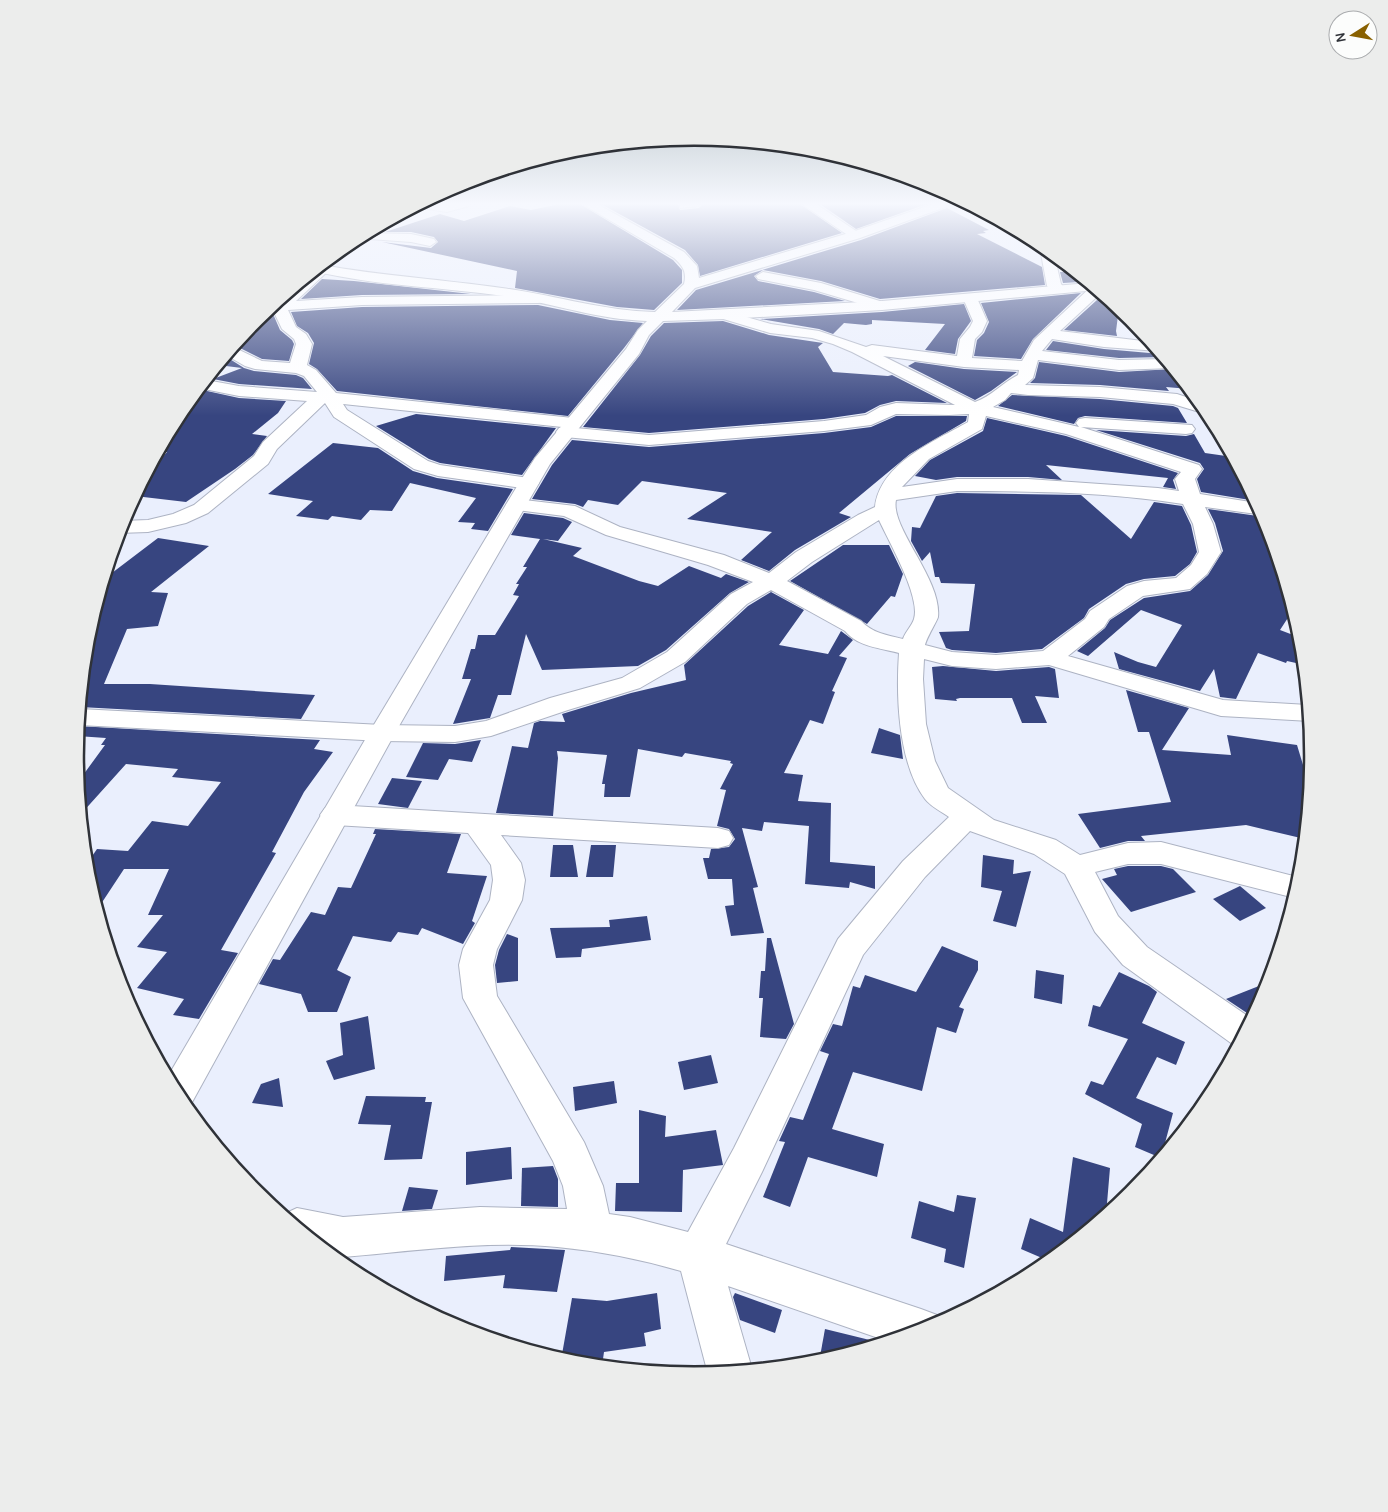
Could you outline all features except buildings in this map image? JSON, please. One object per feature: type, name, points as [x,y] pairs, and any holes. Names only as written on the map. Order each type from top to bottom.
[{"type":"street","points":[[356,275],[474,288],[606,313],[660,316],[725,315],[878,305],[1085,288]]},
{"type":"street","points":[[690,285],[691,275]]},
{"type":"street","points":[[182,1087],[382,733],[529,483],[569,428],[634,351],[643,333],[690,285],[724,275]]},
{"type":"street","points":[[1051,275],[1054,286],[1059,290]]},
{"type":"street","points":[[763,276],[816,286],[878,305]]},
{"type":"street","points":[[209,387],[326,398],[569,428],[649,440],[824,426],[871,420],[875,415],[884,411],[897,409],[947,410],[975,408],[999,397],[1007,387],[1025,378],[1030,361],[1039,343],[1092,294]]},
{"type":"street","points":[[964,362],[967,339],[970,333],[977,329],[980,321],[970,298]]},
{"type":"street","points":[[282,306],[362,301],[538,299]]},
{"type":"street","points":[[279,309],[290,329],[301,337],[304,344],[298,362],[299,368]]},
{"type":"street","points":[[725,315],[770,328],[820,336],[858,349],[975,408],[1096,437],[1192,469],[1185,479],[1191,499],[1203,524],[1210,552],[1199,569],[1182,584],[1144,588],[1135,591],[1098,616],[1096,622],[1050,658]]},
{"type":"street","points":[[1048,334],[1146,346]]},
{"type":"street","points":[[858,349],[964,362],[1030,361],[1119,365],[1161,364]]},
{"type":"street","points":[[235,354],[256,365],[299,368],[316,378],[326,398],[340,412],[421,465],[438,470],[529,483]]},
{"type":"street","points":[[1007,387],[1028,390],[1100,392],[1177,399],[1193,406]]},
{"type":"street","points":[[128,527],[148,526],[179,519],[201,509],[261,460],[270,446],[326,398]]},
{"type":"street","points":[[975,408],[978,413],[976,425],[927,451],[916,459],[898,479],[887,502],[925,595],[926,619],[917,632],[912,648],[910,679],[913,724],[921,761],[936,794],[984,827],[1045,847],[1077,867],[1106,924],[1135,956],[1239,1030]]},
{"type":"street","points":[[1049,426],[1068,422],[1186,429]]},
{"type":"street","points":[[85,717],[382,733],[455,734],[491,728],[559,704],[631,683],[676,657],[739,599],[865,519],[887,502],[957,485],[992,484],[1132,491],[1252,509]]},
{"type":"street","points":[[516,505],[568,510],[613,531],[716,560],[770,581],[852,626],[859,633],[869,638],[952,659],[996,662],[1050,658],[1220,708],[1303,713]]},
{"type":"street","points":[[335,815],[718,838]]},
{"type":"street","points":[[728,1365],[698,1255],[748,1160],[850,948],[914,869],[968,816]]},
{"type":"street","points":[[478,824],[506,863],[509,880],[506,900],[480,949],[476,965],[480,998],[570,1154],[582,1186],[592,1232]]},
{"type":"street","points":[[1077,867],[1119,853],[1139,851],[1160,853],[1290,886]]},
{"type":"street","points":[[311,1230],[342,1237],[480,1226],[556,1227],[630,1236],[698,1255],[909,1327]]}]
